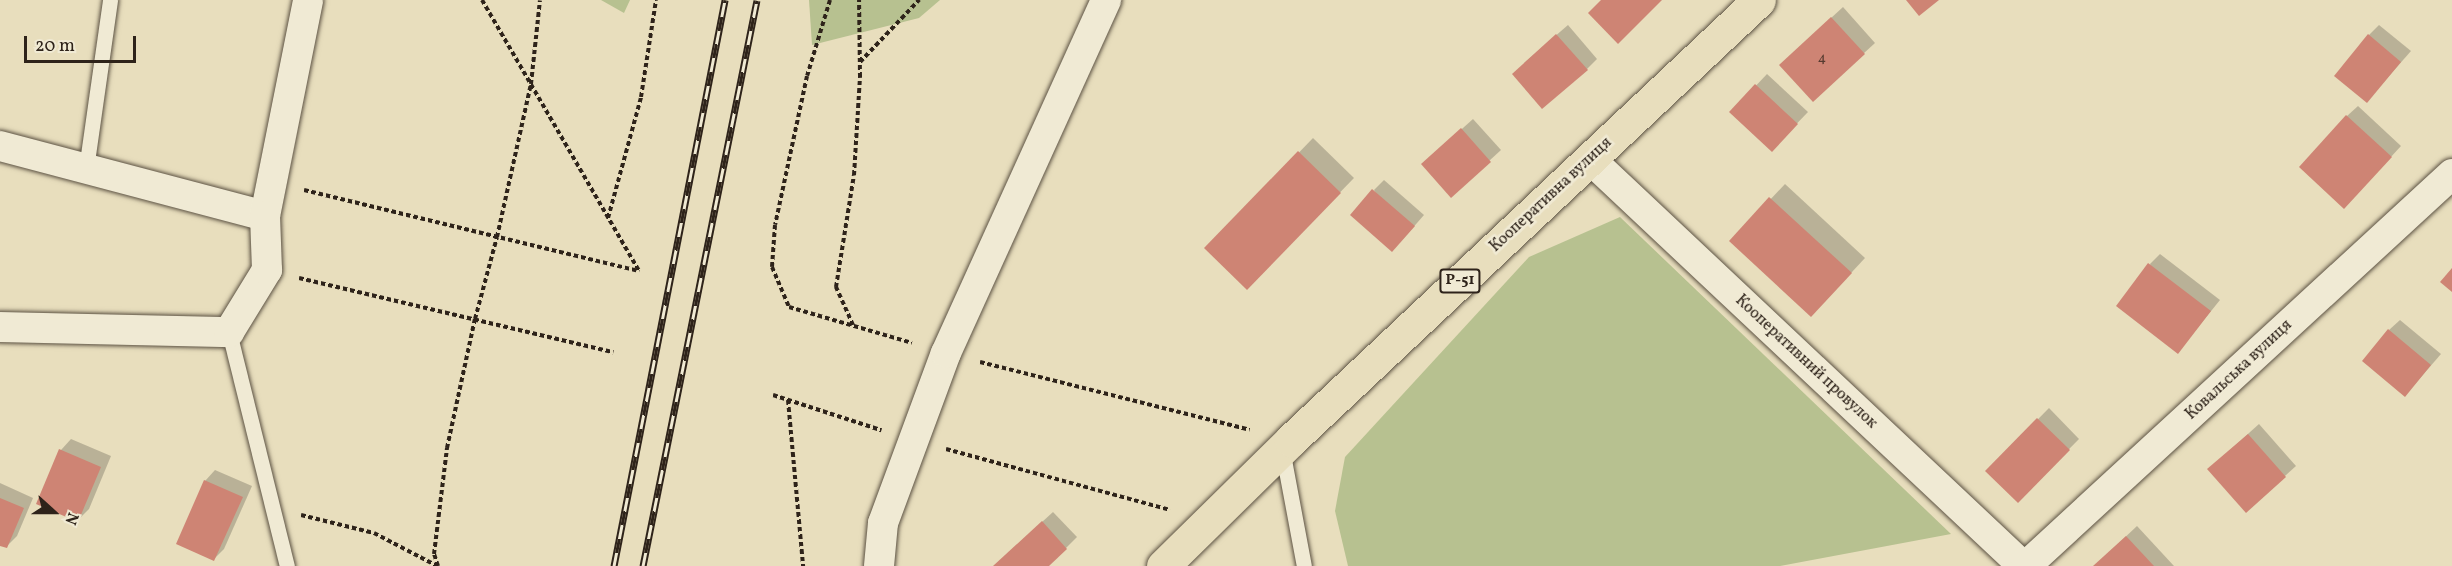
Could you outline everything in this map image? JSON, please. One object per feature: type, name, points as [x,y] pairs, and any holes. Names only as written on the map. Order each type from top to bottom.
[{"type":"main road","name":"Кооперативна вулиця","points":[[1163,566],[1287,444],[1759,0]]},
{"type":"street","points":[[0,327],[229,332],[267,270],[265,216],[308,0]]},
{"type":"street","points":[[879,566],[883,523],[946,353],[1106,0]]},
{"type":"street","points":[[0,146],[265,216]]},
{"type":"street","name":"Кооперативний провулок","points":[[1590,159],[2024,566]]},
{"type":"street","name":"Ковальська вулиця","points":[[2024,566],[2452,174]]},
{"type":"lane","points":[[86,169],[110,0]]},
{"type":"lane","points":[[229,332],[287,566]]},
{"type":"lane","points":[[1287,444],[1304,566]]},
{"type":"path","points":[[272,182],[639,271],[482,0]]},
{"type":"path","points":[[438,566],[434,554],[447,448],[531,84],[540,0]]},
{"type":"path","points":[[608,218],[641,97],[656,0]]},
{"type":"path","points":[[830,0],[807,76],[775,225],[772,267],[789,307],[946,353],[1287,444]]},
{"type":"path","points":[[854,326],[836,287],[854,175],[860,62],[859,0]]},
{"type":"path","points":[[860,62],[919,0]]},
{"type":"path","points":[[267,270],[614,352]]},
{"type":"path","points":[[773,395],[914,440],[1209,521]]},
{"type":"path","points":[[788,400],[803,566]]},
{"type":"path","points":[[273,508],[374,533],[438,566]]},
{"type":"green space","points":[[601,0],[630,0],[624,13]]},
{"type":"green space","points":[[809,0],[940,0],[919,18],[812,45]]},
{"type":"green space","points":[[1620,217],[1951,534],[1780,566],[1348,566],[1335,511],[1345,457],[1529,257]]},
{"type":"building","points":[[1601,0],[1662,0],[1618,44],[1588,13]]},
{"type":"building","points":[[1906,0],[1939,0],[1919,16]]},
{"type":"building","points":[[1831,17],[1865,54],[1813,102],[1779,65]]},
{"type":"building","points":[[1556,34],[1588,70],[1542,109],[1512,74]]},
{"type":"building","points":[[2368,34],[2401,62],[2367,103],[2334,76]]},
{"type":"building","points":[[1755,84],[1798,124],[1772,152],[1729,112]]},
{"type":"building","points":[[2346,115],[2392,157],[2344,209],[2299,167]]},
{"type":"building","points":[[1461,128],[1491,162],[1451,198],[1421,164]]},
{"type":"building","points":[[1298,151],[1341,193],[1247,290],[1204,248]]},
{"type":"building","points":[[1372,189],[1415,226],[1392,252],[1350,215]]},
{"type":"building","points":[[1769,197],[1852,273],[1811,317],[1729,241]]},
{"type":"building","points":[[2148,263],[2211,311],[2178,354],[2116,306]]},
{"type":"building","points":[[2452,268],[2452,292],[2440,282]]},
{"type":"building","points":[[2388,329],[2431,365],[2405,397],[2362,361]]},
{"type":"building","points":[[2037,418],[2070,450],[2018,503],[1985,471]]},
{"type":"building","points":[[2248,434],[2286,477],[2246,513],[2207,469]]},
{"type":"building","points":[[59,449],[101,467],[78,522],[36,504]]},
{"type":"building","points":[[204,480],[243,497],[214,561],[176,544]]},
{"type":"building","points":[[0,498],[24,508],[7,548],[0,546]]},
{"type":"building","points":[[1042,521],[1067,549],[1049,566],[993,566]]},
{"type":"building","points":[[2126,536],[2154,566],[2093,566]]},
{"type":"railway","points":[[614,566],[725,0]]},
{"type":"railway","points":[[643,566],[757,0]]}]
